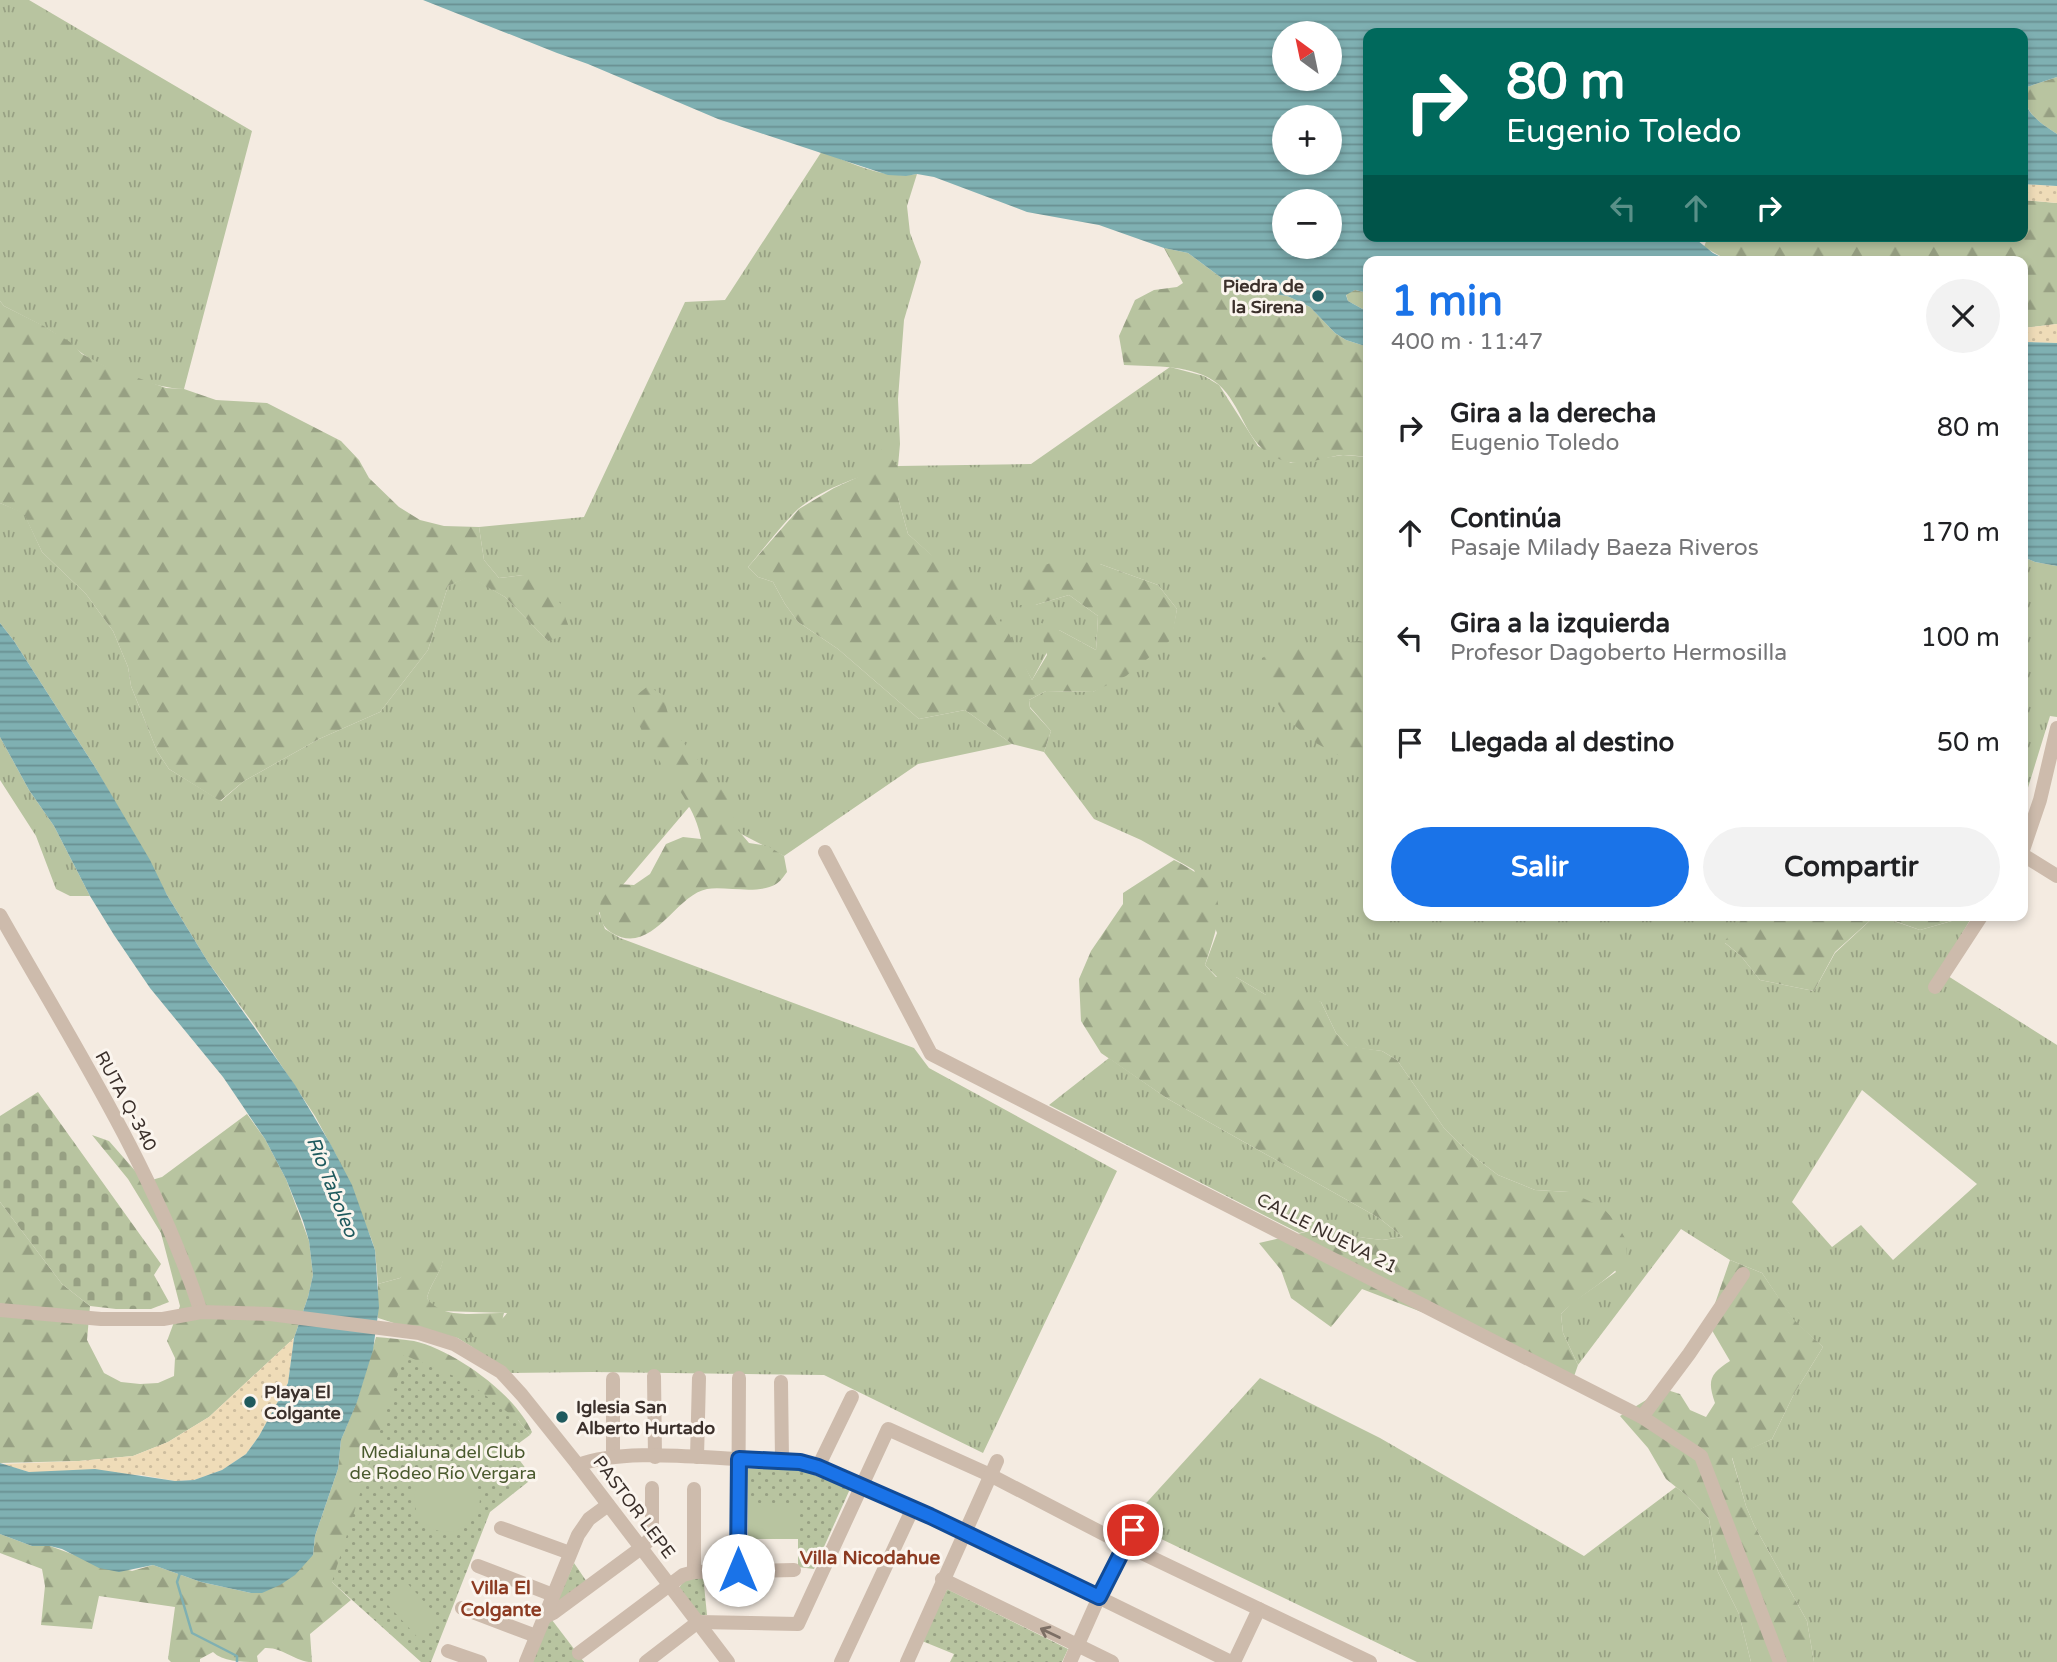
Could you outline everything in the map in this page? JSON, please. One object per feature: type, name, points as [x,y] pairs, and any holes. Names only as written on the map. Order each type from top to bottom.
[{"type":"street","points":[[2028,837],[2057,728]]},
{"type":"street","name":"CALLE NUEVA 21","points":[[825,852],[931,1054],[1642,1417],[1701,1456],[1780,1662]]},
{"type":"street","points":[[2028,856],[2057,876]]},
{"type":"street","name":"RUTA Q-340","points":[[0,915],[124,1135],[162,1212],[201,1312]]},
{"type":"street","points":[[1935,987],[1978,921]]},
{"type":"street","points":[[1642,1417],[1743,1274]]},
{"type":"street","name":"PASTOR LEPE","points":[[0,1310],[101,1319],[163,1319],[201,1312],[270,1314],[393,1329],[454,1344],[501,1372],[529,1403],[728,1662]]},
{"type":"street","points":[[654,1376],[655,1457]]},
{"type":"street","points":[[697,1457],[699,1378]]},
{"type":"street","points":[[738,1570],[739,1378]]},
{"type":"street","points":[[613,1379],[613,1457]]},
{"type":"street","points":[[781,1382],[782,1460]]},
{"type":"street","points":[[818,1467],[852,1397]]},
{"type":"street","points":[[646,1662],[698,1622],[798,1624],[888,1429],[990,1475],[1125,1545],[1370,1662]]},
{"type":"street","points":[[578,1465],[613,1457],[697,1457],[782,1460],[818,1467],[965,1532],[1232,1662],[1259,1609]]},
{"type":"street","points":[[906,1662],[997,1461]]},
{"type":"street","points":[[543,1618],[641,1548],[652,1536],[652,1488]]},
{"type":"street","points":[[694,1489],[694,1572]]},
{"type":"street","points":[[526,1662],[583,1527],[608,1505]]},
{"type":"street","points":[[841,1662],[913,1508]]},
{"type":"street","points":[[501,1528],[570,1553]]},
{"type":"street","points":[[1070,1662],[1133,1530]]},
{"type":"street","points":[[478,1566],[553,1595]]},
{"type":"street","points":[[579,1653],[683,1575],[738,1570],[794,1570]]},
{"type":"street","points":[[942,1580],[1112,1662]]},
{"type":"street","points":[[462,1608],[536,1636]]},
{"type":"street","points":[[448,1651],[480,1662]]},
{"type":"green space","points":[[0,0],[29,0],[252,131],[184,389],[145,382],[105,366],[48,329],[4,306],[0,301]]},
{"type":"green space","points":[[2057,77],[2057,134],[2028,109],[2028,87]]},
{"type":"green space","points":[[822,151],[881,173],[917,174],[907,206],[910,233],[921,262],[904,320],[898,399],[898,466],[1031,464],[1170,367],[1204,376],[1219,385],[1258,446],[1291,463],[1343,455],[1363,457],[1363,921],[1741,921],[1725,943],[1741,956],[1760,980],[1814,991],[1835,953],[1870,921],[1894,921],[1920,930],[1952,921],[1969,921],[1940,971],[2057,1045],[2057,1662],[1814,1662],[1807,1621],[1754,1525],[1732,1457],[1772,1439],[1794,1394],[1823,1347],[1794,1321],[1762,1273],[1730,1260],[1681,1229],[1578,1365],[1563,1333],[1561,1314],[1573,1302],[1616,1272],[1569,1192],[1535,1190],[1498,1175],[1469,1153],[1444,1128],[1397,1060],[1382,1051],[1349,1047],[1336,1033],[1321,1002],[1285,995],[1266,995],[1236,977],[1217,977],[1205,965],[1217,933],[1194,870],[1141,840],[1094,819],[1044,752],[1051,731],[1030,707],[1029,700],[1046,691],[1093,692],[1171,639],[1177,609],[1158,585],[1100,564],[1035,605],[1069,595],[1098,616],[1096,650],[1059,630],[1032,680],[1018,655],[930,554],[908,534],[898,498],[897,467],[845,482],[808,501],[792,515],[748,567],[758,577],[773,582],[798,622],[838,649],[919,719],[965,710],[1012,744],[918,764],[784,856],[689,807],[599,913],[605,929],[620,938],[914,1048],[929,1068],[1117,1171],[983,1453],[824,1375],[503,1373],[456,1337],[469,1336],[484,1330],[507,1313],[440,1311],[432,1306],[427,1298],[441,1268],[442,1249],[400,1278],[378,1284],[375,1250],[371,1238],[336,1155],[315,1116],[208,962],[95,767],[0,623],[0,503],[24,513],[42,552],[86,594],[113,631],[157,751],[169,769],[221,801],[244,781],[319,739],[380,712],[428,650],[448,586],[469,576],[505,597],[548,641],[523,575],[499,578],[484,560],[479,527],[584,517],[685,302],[725,300]],"holes":[[[1862,1090],[1977,1184],[1893,1260],[1861,1225],[1832,1247],[1792,1202]]]},
{"type":"green space","points":[[2028,200],[2057,203],[2057,324],[2028,327],[2028,256],[1720,256],[1704,247],[1706,242],[2028,242]]},
{"type":"green space","points":[[1164,248],[1188,253],[1223,279],[1254,291],[1296,300],[1310,307],[1335,333],[1363,345],[1363,457],[1342,455],[1295,463],[1274,457],[1254,439],[1228,394],[1218,384],[1186,370],[1124,365],[1119,336],[1135,300],[1154,290],[1177,287],[1183,283]]},
{"type":"green space","points":[[1355,290],[1363,292],[1363,309],[1348,301],[1346,294]]},
{"type":"green space","points":[[0,301],[4,306],[42,325],[70,342],[82,354],[105,366],[166,388],[184,389],[216,400],[267,403],[341,441],[359,460],[369,478],[399,507],[420,520],[444,526],[479,527],[484,560],[499,578],[523,575],[548,582],[561,605],[571,633],[548,641],[505,597],[469,577],[448,586],[428,650],[380,712],[319,739],[244,781],[220,801],[169,769],[157,751],[113,631],[86,594],[42,552],[24,514],[0,503]]},
{"type":"green space","points":[[883,447],[898,467],[898,498],[908,534],[962,582],[1005,626],[1032,680],[1047,655],[1039,622],[1096,650],[1098,616],[1069,595],[1035,605],[1019,605],[1023,572],[1063,559],[1100,564],[1158,585],[1177,609],[1172,639],[1126,676],[1093,692],[1046,691],[1029,700],[1030,708],[1051,731],[1044,752],[1012,744],[965,710],[919,719],[838,649],[798,622],[773,582],[758,577],[748,567],[799,509],[834,488],[869,472]]},
{"type":"green space","points":[[2028,559],[2057,566],[2057,717],[2050,716],[2028,788]]},
{"type":"green space","points":[[1363,642],[1363,772],[1358,766],[1314,742],[1287,719],[1261,675],[1262,658],[1278,650]]},
{"type":"green space","points":[[648,686],[663,695],[672,729],[718,784],[727,798],[738,830],[749,843],[768,846],[784,856],[787,872],[776,884],[760,889],[707,889],[684,902],[651,931],[639,937],[626,938],[612,933],[601,921],[602,895],[616,884],[634,885],[650,874],[666,844],[683,837],[701,839],[696,820],[644,736],[637,717],[633,698]]},
{"type":"green space","points":[[0,737],[29,790],[54,826],[90,896],[70,896],[56,889],[36,836],[0,780]]},
{"type":"green space","points":[[1174,860],[1206,881],[1214,891],[1218,915],[1205,965],[1216,977],[1236,977],[1266,995],[1305,994],[1321,1002],[1336,1033],[1348,1046],[1382,1051],[1397,1060],[1444,1128],[1469,1153],[1498,1175],[1535,1190],[1570,1192],[1602,1207],[1616,1222],[1626,1240],[1627,1258],[1612,1274],[1561,1314],[1563,1333],[1578,1365],[1571,1385],[1432,1316],[1362,1289],[1331,1327],[1291,1298],[1281,1270],[1259,1243],[1310,1231],[1382,1240],[1403,1237],[1379,1218],[1168,1099],[1101,1053],[1081,1021],[1079,979],[1091,951],[1123,904],[1123,893]]},
{"type":"green space","points":[[1740,921],[1869,921],[1835,952],[1814,991],[1760,980],[1741,956],[1724,942]]},
{"type":"green space","points":[[1895,921],[1951,921],[1920,930]]},
{"type":"green space","points":[[1109,1058],[1168,1099],[1379,1218],[1403,1237],[1382,1240],[1310,1231],[1299,1233],[1049,1105]]},
{"type":"green space","points":[[38,1092],[161,1264],[154,1275],[169,1302],[151,1309],[90,1306],[62,1284],[0,1202],[0,1116]]},
{"type":"green space","points":[[247,1114],[265,1139],[286,1179],[309,1241],[313,1275],[294,1338],[209,1417],[168,1442],[133,1456],[79,1461],[0,1463],[0,1202],[62,1284],[90,1306],[87,1340],[104,1373],[121,1382],[158,1383],[174,1376],[175,1358],[167,1341],[180,1306],[161,1233],[128,1179],[92,1135],[109,1141],[145,1182],[162,1177]]},
{"type":"green space","points":[[433,1248],[443,1249],[444,1256],[427,1298],[442,1310],[452,1313],[504,1313],[502,1321],[478,1336],[455,1338],[378,1318],[378,1284],[400,1278],[417,1257]]},
{"type":"green space","points":[[1730,1260],[1762,1273],[1794,1320],[1823,1347],[1794,1394],[1772,1439],[1732,1458],[1754,1525],[1807,1621],[1814,1662],[1751,1662],[1739,1614],[1718,1572],[1709,1519],[1666,1479],[1648,1448],[1620,1416],[1664,1389],[1680,1394],[1690,1410],[1706,1417],[1715,1403],[1711,1389],[1712,1378],[1730,1361],[1713,1332],[1711,1315]]},
{"type":"green space","points":[[376,1337],[414,1341],[430,1346],[464,1364],[512,1403],[532,1432],[530,1435],[518,1420],[332,1582],[351,1600],[310,1634],[312,1662],[265,1648],[257,1656],[258,1662],[227,1660],[213,1652],[200,1659],[200,1662],[171,1662],[168,1659],[175,1607],[99,1596],[92,1629],[41,1625],[45,1586],[42,1569],[0,1553],[0,1534],[32,1546],[50,1546],[132,1571],[153,1565],[201,1582],[251,1593],[313,1555],[315,1536],[338,1469],[341,1440],[357,1401]]},
{"type":"green space","name":"Medialuna del Club de Rodeo Río Vergara","points":[[404,1355],[468,1382],[518,1420],[530,1435],[511,1449],[533,1478],[490,1512],[431,1662],[421,1662],[332,1582]]},
{"type":"green space","points":[[1260,1378],[1380,1438],[1584,1556],[1676,1487],[1709,1519],[1718,1572],[1739,1614],[1751,1662],[1417,1662],[1128,1523]]},
{"type":"green space","points":[[441,1466],[453,1466],[465,1471],[475,1481],[480,1499],[478,1512],[465,1527],[453,1532],[441,1532],[429,1527],[419,1517],[414,1505],[414,1493],[419,1481],[429,1471]]},
{"type":"green space","points":[[748,1469],[799,1469],[850,1489],[814,1569],[798,1567],[798,1506],[748,1506]]},
{"type":"green space","points":[[748,1506],[798,1506],[798,1539],[748,1539]]},
{"type":"green space","points":[[574,1563],[587,1582],[555,1606]]},
{"type":"green space","points":[[703,1575],[707,1615],[700,1615],[679,1588],[685,1579]]},
{"type":"green space","points":[[408,1584],[441,1620],[420,1640],[387,1604]]},
{"type":"green space","points":[[947,1589],[1068,1649],[1062,1662],[950,1662],[954,1654],[922,1641]]},
{"type":"green space","points":[[552,1620],[584,1662],[532,1662],[548,1621]]},
{"type":"sand","points":[[2028,184],[2057,186],[2057,203],[2028,200]]},
{"type":"sand","points":[[2057,324],[2057,343],[2028,342],[2028,327]]},
{"type":"sand","name":"Playa El Colgante","points":[[294,1338],[288,1383],[246,1454],[222,1470],[194,1480],[175,1481],[141,1475],[29,1472],[2,1464],[133,1456],[168,1442],[209,1417]]},
{"type":"water","points":[[423,0],[2057,0],[2057,77],[2028,87],[2028,28],[1363,28],[1363,242],[1699,242],[1719,256],[1363,256],[1363,292],[1355,290],[1346,295],[1348,301],[1363,309],[1363,345],[1335,333],[1310,307],[1287,296],[1254,291],[1223,279],[1188,253],[1164,248],[1099,225],[1027,212],[934,177],[917,174],[888,175],[718,119],[588,64]]},
{"type":"water","points":[[2028,109],[2057,134],[2057,186],[2028,184]]},
{"type":"water","points":[[2028,342],[2057,343],[2057,566],[2028,559]]},
{"type":"water","name":"Río Taboleo","points":[[0,623],[95,767],[208,962],[295,1085],[331,1145],[352,1185],[375,1250],[379,1307],[373,1350],[357,1402],[341,1440],[338,1469],[315,1536],[313,1555],[295,1575],[262,1593],[201,1582],[153,1565],[119,1572],[99,1568],[62,1549],[32,1546],[0,1534],[0,1463],[29,1472],[95,1469],[175,1481],[194,1480],[222,1470],[246,1454],[288,1383],[294,1338],[313,1275],[309,1241],[303,1221],[286,1179],[265,1139],[223,1077],[150,988],[114,935],[90,896],[54,826],[29,790],[0,737]]},
{"type":"waterway","points":[[180,1573],[177,1582],[192,1633],[237,1656],[237,1662]]},
{"type":"place","name":"Piedra de la Sirena","points":[[1318,296]]},
{"type":"place","name":"Playa El Colgante","points":[[250,1402]]},
{"type":"place","name":"Iglesia San Alberto Hurtado","points":[[562,1417]]},
{"type":"district","name":"Villa Nicodahue","points":[[870,1558]]},
{"type":"district","name":"Villa El Colgante","points":[[501,1599]]},
{"type":"route","points":[[738,1570],[739,1459],[800,1462],[818,1467],[965,1532],[1099,1597],[1133,1530]]}]
